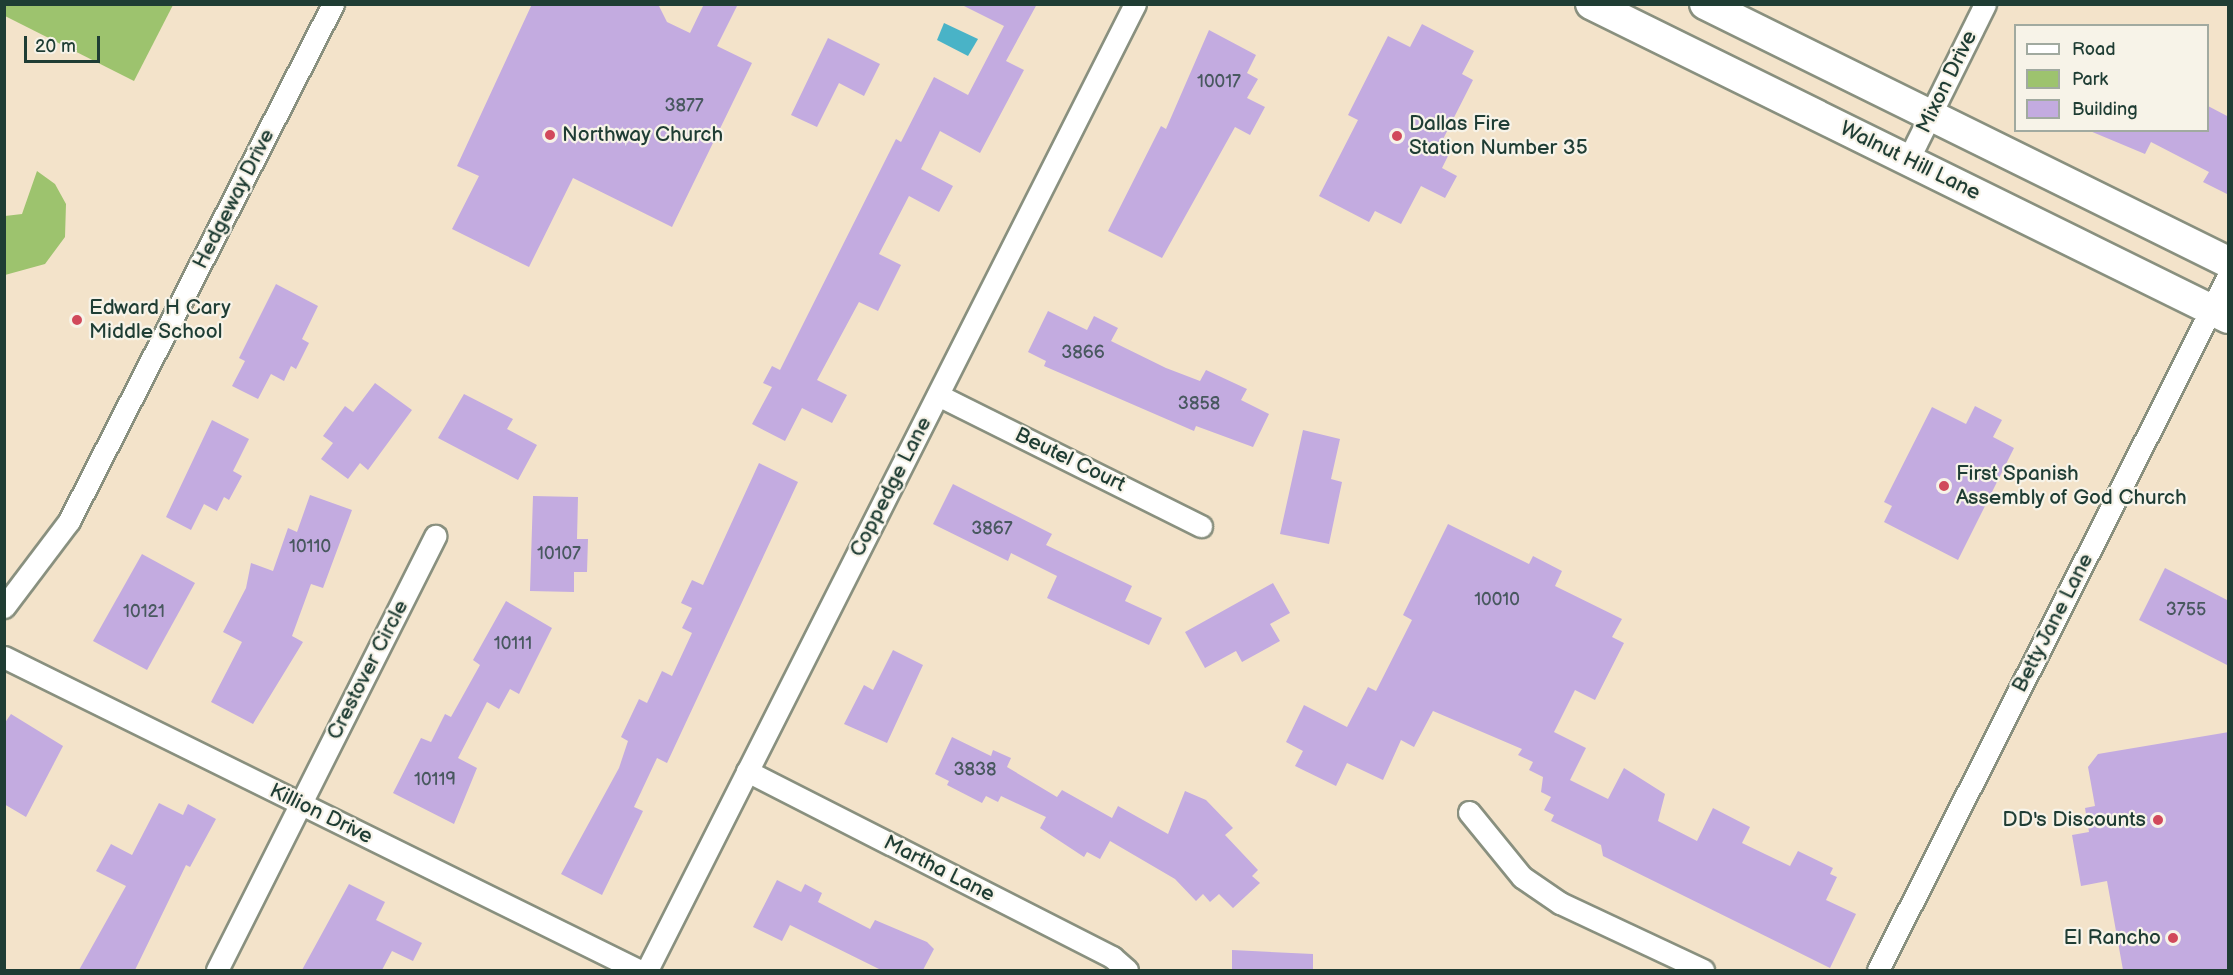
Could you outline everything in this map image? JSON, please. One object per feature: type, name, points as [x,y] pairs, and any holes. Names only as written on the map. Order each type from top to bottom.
[{"type":"main road","points":[[1705,4],[2229,262]]},
{"type":"main road","name":"Walnut Hill Lane","points":[[1594,5],[2220,314]]},
{"type":"street","name":"Hedgeway Drive","points":[[4,607],[69,521],[333,4]]},
{"type":"street","name":"Coppedge Lane","points":[[647,970],[1135,4]]},
{"type":"street","name":"Mixon Drive","points":[[1908,160],[1985,4]]},
{"type":"street","name":"Betty Jane Lane","points":[[1878,970],[2220,314],[2229,276]]},
{"type":"street","name":"Beutel Court","points":[[938,395],[1201,526]]},
{"type":"street","name":"Crestover Circle","points":[[217,970],[435,536]]},
{"type":"street","name":"Killion Drive","points":[[4,657],[638,970]]},
{"type":"street","name":"Martha Lane","points":[[747,771],[1112,957],[1127,970]]},
{"type":"street","points":[[1469,812],[1522,876],[1560,903],[1703,970]]},
{"type":"green space","points":[[4,5],[173,5],[134,81],[5,16]]},
{"type":"green space","points":[[37,171],[55,184],[66,204],[65,237],[45,264],[5,275],[5,216],[22,214]]},
{"type":"water","points":[[944,23],[978,39],[968,56],[937,40]]},
{"type":"building","points":[[532,4],[658,4],[667,22],[690,33],[704,4],[738,4],[717,46],[752,63],[672,227],[573,178],[529,267],[452,229],[479,176],[457,166]]},
{"type":"building","points":[[960,4],[1037,4],[1006,61],[1024,70],[980,153],[940,131],[921,169],[953,186],[939,212],[909,196],[879,254],[901,265],[878,311],[859,302],[817,380],[847,395],[832,423],[802,408],[785,441],[752,424],[772,387],[763,383],[772,366],[780,370],[896,139],[901,142],[934,77],[968,95],[1004,26]]},
{"type":"building","name":"Dallas Fire Station Number 35","points":[[1422,24],[1474,51],[1462,74],[1473,80],[1437,151],[1448,156],[1442,168],[1457,176],[1445,198],[1421,186],[1401,224],[1375,211],[1369,222],[1319,196],[1358,120],[1348,115],[1388,36],[1410,47]]},
{"type":"building","points":[[1209,30],[1256,55],[1247,73],[1258,79],[1247,98],[1265,107],[1250,135],[1235,127],[1162,258],[1108,231],[1161,126],[1166,129]]},
{"type":"building","points":[[828,38],[880,64],[864,96],[839,83],[817,127],[791,115]]},
{"type":"building","points":[[2209,107],[2229,117],[2229,195],[2203,182],[2209,172],[2151,142],[2145,154],[2092,132],[2209,132]]},
{"type":"building","points":[[276,284],[318,306],[302,339],[309,343],[296,369],[291,366],[284,381],[271,374],[258,399],[232,386],[245,361],[239,358]]},
{"type":"building","points":[[1048,311],[1087,330],[1094,316],[1118,328],[1111,341],[1166,368],[1200,381],[1206,370],[1247,389],[1241,400],[1269,414],[1253,447],[1196,426],[1194,431],[1044,366],[1046,361],[1028,352]]},
{"type":"building","points":[[375,383],[412,410],[368,470],[360,463],[348,479],[321,459],[333,443],[323,436],[345,406],[353,412]]},
{"type":"building","points":[[464,394],[513,419],[507,429],[537,445],[518,480],[438,438]]},
{"type":"building","name":"First Spanish Assembly of God Church","points":[[1975,406],[2002,420],[1993,437],[2014,448],[1958,560],[1884,522],[1892,506],[1884,502],[1932,407],[1966,424]]},
{"type":"building","points":[[212,420],[249,439],[233,471],[242,476],[229,500],[224,497],[217,511],[204,504],[191,530],[166,517]]},
{"type":"building","points":[[1303,430],[1340,439],[1331,479],[1342,482],[1329,544],[1280,534]]},
{"type":"building","points":[[759,463],[798,482],[667,763],[657,758],[634,807],[643,811],[602,895],[561,874],[619,768],[628,741],[621,737],[639,699],[647,703],[662,671],[672,676],[692,633],[682,628],[692,608],[681,603],[692,580],[703,585]]},
{"type":"building","points":[[953,484],[1052,534],[1046,545],[1132,586],[1125,601],[1162,618],[1149,645],[1047,598],[1057,576],[1011,553],[1008,561],[933,524]]},
{"type":"building","points":[[310,495],[352,510],[323,588],[311,584],[292,636],[303,642],[253,724],[211,702],[242,642],[223,632],[246,588],[251,563],[273,571],[288,528],[297,532]]},
{"type":"building","points":[[533,496],[578,497],[577,539],[588,539],[587,572],[574,572],[574,592],[530,591]]},
{"type":"building","points":[[1448,524],[1529,564],[1533,556],[1562,571],[1555,586],[1622,619],[1612,637],[1624,643],[1595,700],[1575,690],[1554,732],[1586,748],[1570,780],[1608,799],[1624,768],[1665,794],[1658,821],[1697,841],[1713,808],[1750,827],[1742,843],[1790,866],[1798,851],[1833,868],[1830,874],[1837,877],[1826,900],[1856,914],[1830,968],[1603,856],[1601,845],[1551,821],[1554,815],[1544,810],[1551,797],[1541,792],[1543,777],[1529,770],[1533,762],[1518,755],[1522,749],[1433,711],[1414,747],[1401,740],[1383,780],[1347,763],[1336,786],[1295,766],[1303,751],[1286,742],[1304,705],[1347,727],[1368,687],[1376,691],[1412,620],[1403,615]]},
{"type":"building","points":[[142,554],[195,583],[147,670],[93,641]]},
{"type":"building","points":[[2165,568],[2229,601],[2229,666],[2139,620]]},
{"type":"building","points":[[1273,583],[1290,613],[1270,624],[1280,641],[1242,662],[1236,651],[1205,668],[1185,632]]},
{"type":"building","points":[[506,601],[552,628],[519,694],[510,689],[499,709],[487,702],[458,758],[477,768],[454,824],[393,793],[421,738],[431,742],[445,714],[451,717],[480,665],[473,660]]},
{"type":"building","points":[[893,650],[923,665],[887,743],[844,724],[864,685],[873,690]]},
{"type":"building","points":[[11,714],[63,746],[26,817],[4,804],[4,724]]},
{"type":"building","name":"DD's Discounts","points":[[2229,732],[2229,970],[2123,970],[2107,881],[2081,886],[2072,835],[2089,832],[2085,808],[2095,806],[2088,767],[2098,754]]},
{"type":"building","points":[[952,737],[991,756],[993,750],[1011,758],[1007,767],[1057,797],[1062,790],[1112,818],[1118,806],[1168,834],[1185,791],[1206,800],[1233,828],[1225,835],[1258,870],[1252,876],[1260,883],[1233,908],[1219,894],[1210,902],[1203,894],[1196,901],[1175,879],[1110,841],[1100,859],[1087,852],[1084,857],[1040,828],[1046,817],[1001,796],[998,802],[986,796],[982,803],[947,785],[949,781],[935,774]]},
{"type":"building","points":[[159,803],[183,815],[188,804],[216,819],[190,867],[186,865],[135,970],[79,970],[126,886],[96,871],[111,844],[132,855]]},
{"type":"building","points":[[777,880],[801,892],[805,884],[822,893],[818,902],[870,929],[875,920],[927,942],[934,949],[923,970],[881,970],[790,925],[782,941],[753,927]]},
{"type":"building","points":[[349,884],[385,902],[376,920],[422,943],[413,961],[392,951],[382,970],[302,970]]},
{"type":"building","points":[[1232,950],[1313,954],[1313,970],[1232,970]]},
{"type":"place","name":"Northway Church","points":[[550,135]]},
{"type":"place","name":"Dallas Fire Station Number 35","points":[[1397,136]]},
{"type":"place","name":"Edward H Cary Middle School","points":[[77,320]]},
{"type":"place","name":"First Spanish Assembly of God Church","points":[[1944,486]]},
{"type":"place","name":"DD's Discounts","points":[[2158,820]]},
{"type":"place","name":"El Rancho","points":[[2173,938]]}]
